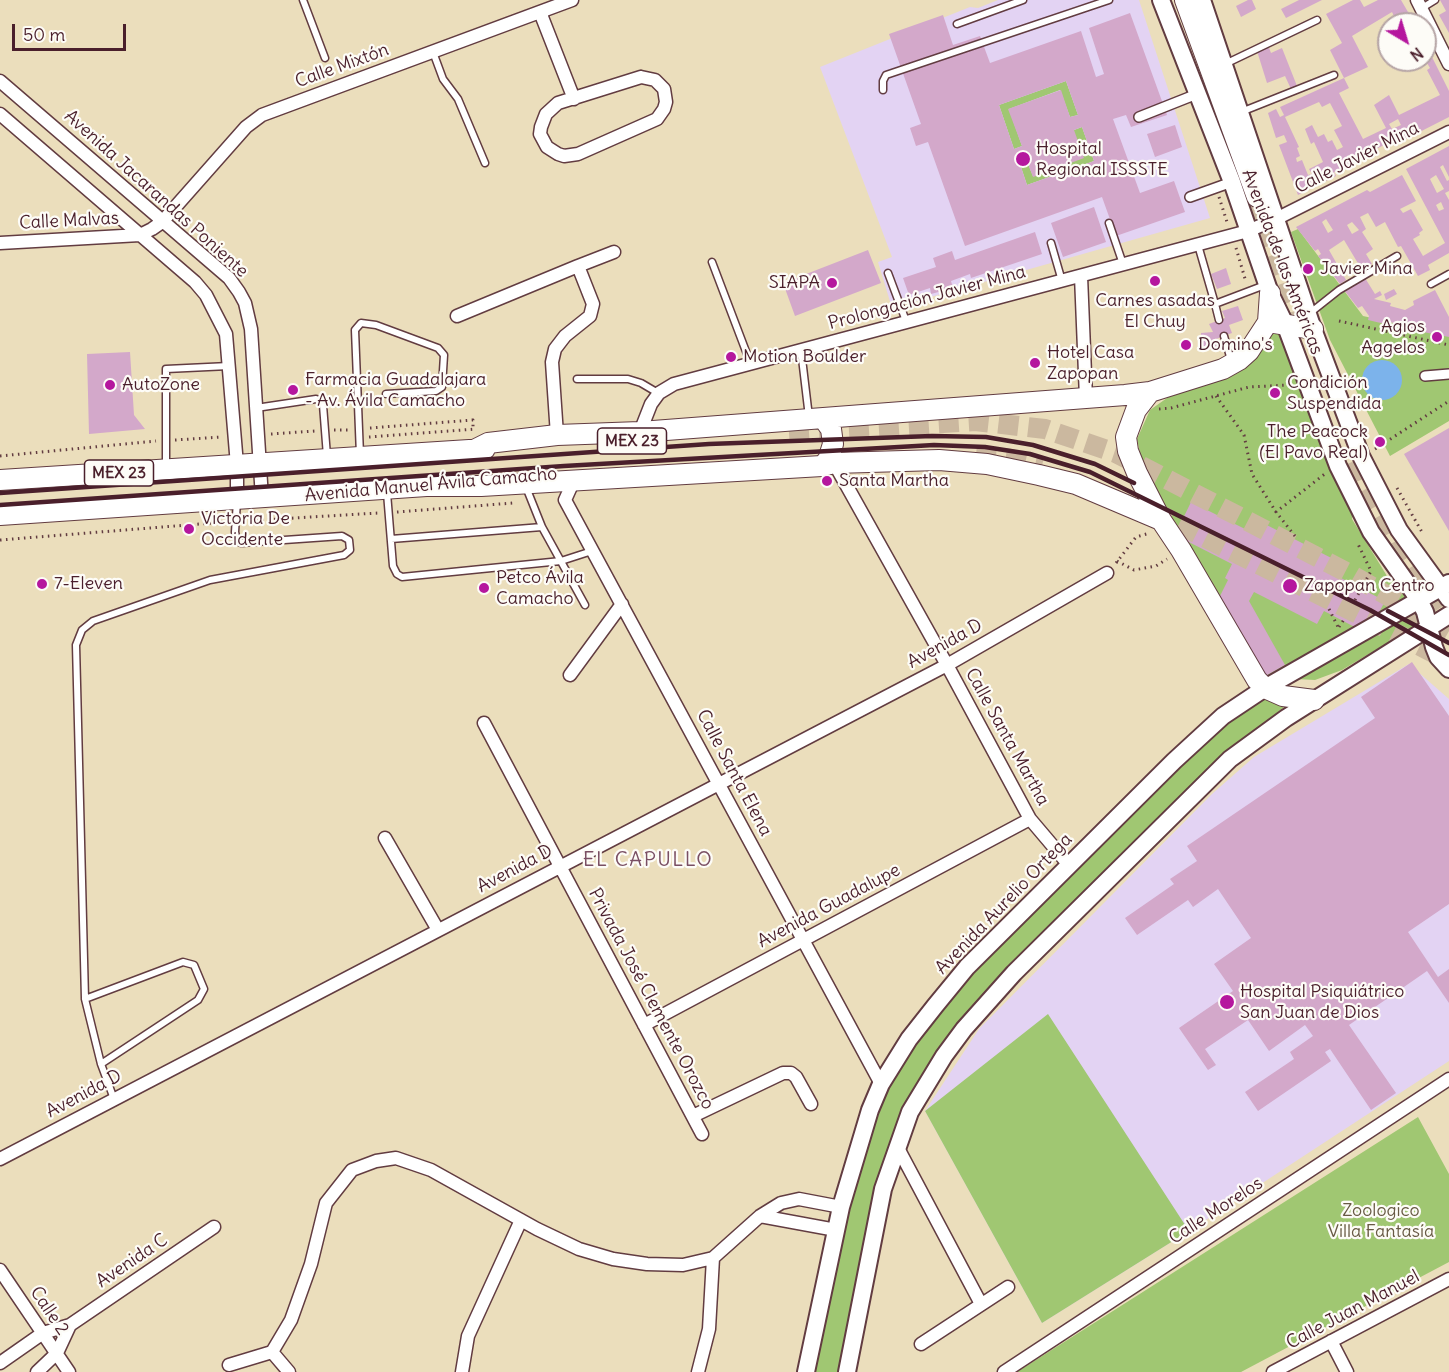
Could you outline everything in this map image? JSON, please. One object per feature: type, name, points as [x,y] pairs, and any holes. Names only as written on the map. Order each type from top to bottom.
[{"type":"main road","name":"Avenida de las Américas","points":[[1161,0],[1197,94],[1224,185],[1248,231],[1269,289]]},
{"type":"main road","points":[[1185,0],[1257,197]]},
{"type":"main road","name":"Avenida de las Américas","points":[[1202,0],[1311,322],[1361,456],[1399,530],[1446,590]]},
{"type":"main road","points":[[1269,289],[1277,323]]},
{"type":"main road","points":[[474,450],[488,443],[557,435],[640,432],[1150,392],[1223,369],[1249,351],[1277,323],[1311,322]]},
{"type":"main road","name":"Avenida de las Américas","points":[[1277,323],[1338,466],[1371,532],[1419,600],[1438,657],[1449,669]]},
{"type":"main road","points":[[1150,392],[1136,410],[1126,437],[1128,451],[1137,473],[1164,525],[1257,680],[1264,688],[1283,696],[1314,700]]},
{"type":"main road","points":[[816,419],[831,429],[833,444],[828,464]]},
{"type":"main road","name":"Avenida Manuel Ávila Camacho","points":[[0,480],[789,433]]},
{"type":"main road","name":"Avenida Manuel Ávila Camacho","points":[[0,515],[791,459]]},
{"type":"main road","points":[[428,486],[481,486],[528,492],[574,480],[828,464],[939,460],[987,464],[1076,484],[1164,525]]},
{"type":"main road","name":"Avenida Aurelio Ortega","points":[[806,1372],[839,1218],[857,1148],[870,1110],[881,1084],[909,1039],[967,967],[1201,735],[1223,716],[1264,688],[1419,600],[1446,590]]},
{"type":"main road","points":[[847,1372],[883,1189],[910,1112],[944,1056],[990,999],[1230,759],[1286,717],[1449,615]]},
{"type":"street","name":"Calle Mixtón","points":[[140,234],[162,222],[246,127],[262,115],[572,0]]},
{"type":"street","points":[[1419,4],[1449,64]]},
{"type":"street","points":[[540,12],[574,99]]},
{"type":"street","points":[[641,77],[655,80],[660,84],[664,89],[666,102],[661,114],[652,123],[578,154],[558,154],[547,147],[543,141],[540,135],[541,127],[546,114],[552,108],[558,103],[574,99],[641,77]]},
{"type":"street","name":"Avenida Jacarandas Poniente","points":[[0,81],[229,278],[239,292],[245,303],[251,329],[262,498]]},
{"type":"street","points":[[1139,117],[1197,94]]},
{"type":"street","points":[[0,114],[195,282],[206,295],[226,334],[237,465],[237,500]]},
{"type":"street","name":"Calle Javier Mina","points":[[1248,231],[1449,132]]},
{"type":"street","points":[[1190,197],[1224,185]]},
{"type":"street","name":"Prolongación Javier Mina","points":[[659,393],[674,384],[750,362],[1248,231]]},
{"type":"street","name":"Calle Malvas","points":[[0,243],[140,234]]},
{"type":"street","points":[[457,316],[614,252]]},
{"type":"street","points":[[557,435],[552,362],[555,349],[565,336],[590,316],[593,304],[579,266]]},
{"type":"street","points":[[1080,276],[1086,398]]},
{"type":"street","points":[[1425,376],[1449,374]]},
{"type":"street","points":[[640,432],[651,404],[659,393]]},
{"type":"street","name":"Calle Santa Martha","points":[[828,464],[947,665],[1030,819],[1069,865]]},
{"type":"street","name":"Calle Santa Elena","points":[[574,480],[565,500],[881,1084]]},
{"type":"street","name":"Avenida D","points":[[0,1159],[947,665],[1107,573]]},
{"type":"street","points":[[570,675],[622,604]]},
{"type":"street","name":"Privada José Clemente Orozco","points":[[484,723],[702,1134]]},
{"type":"street","name":"Avenida Guadalupe","points":[[644,1025],[1030,819]]},
{"type":"street","points":[[385,838],[438,930]]},
{"type":"street","points":[[693,1116],[783,1074],[791,1073],[796,1077],[811,1104]]},
{"type":"street","name":"Calle Morelos","points":[[1004,1372],[1449,1079]]},
{"type":"street","points":[[897,1148],[981,1304]]},
{"type":"street","points":[[229,1365],[272,1353],[291,1320],[311,1264],[326,1203],[352,1170],[376,1161],[396,1158],[431,1170],[537,1229],[579,1249],[613,1259],[647,1264],[683,1264],[713,1258],[760,1216],[781,1203],[800,1199],[839,1218]]},
{"type":"street","points":[[760,1216],[839,1218]]},
{"type":"street","points":[[462,1372],[468,1336],[521,1220]]},
{"type":"street","name":"Avenida C","points":[[0,1363],[43,1333],[70,1325],[214,1227]]},
{"type":"street","points":[[698,1372],[710,1329],[713,1258]]},
{"type":"street","name":"Calle 2","points":[[0,1270],[69,1372]]},
{"type":"street","name":"Calle Juan Manuel","points":[[1273,1372],[1449,1279]]},
{"type":"street","points":[[921,1344],[1008,1287]]},
{"type":"street","points":[[37,1372],[57,1353],[70,1325]]},
{"type":"street","points":[[1331,1341],[1347,1372]]},
{"type":"street","points":[[272,1353],[289,1372]]},
{"type":"lane","points":[[303,0],[324,58]]},
{"type":"lane","points":[[957,24],[1023,0]]},
{"type":"lane","points":[[883,90],[886,75],[1109,0]]},
{"type":"lane","points":[[1419,4],[1436,0]]},
{"type":"lane","points":[[1224,64],[1317,20]]},
{"type":"lane","points":[[433,51],[443,79],[458,99],[485,163]]},
{"type":"lane","points":[[1241,112],[1335,75]]},
{"type":"lane","points":[[1109,223],[1123,264]]},
{"type":"lane","points":[[1051,243],[1062,281]]},
{"type":"lane","points":[[1198,244],[1219,320]]},
{"type":"lane","points":[[1311,322],[1317,309],[1339,290],[1396,255]]},
{"type":"lane","points":[[712,262],[750,362]]},
{"type":"lane","points":[[888,273],[906,321]]},
{"type":"lane","points":[[1431,284],[1449,274]]},
{"type":"lane","points":[[1215,304],[1248,292],[1269,289]]},
{"type":"lane","points":[[360,458],[355,330],[361,323],[376,325],[438,348],[444,355],[443,383],[436,391],[386,394]]},
{"type":"lane","points":[[1224,336],[1232,364]]},
{"type":"lane","points":[[801,349],[816,419]]},
{"type":"lane","points":[[166,470],[166,369],[229,366]]},
{"type":"lane","points":[[577,379],[628,379],[659,393]]},
{"type":"lane","points":[[256,408],[316,399],[321,401],[327,460]]},
{"type":"lane","points":[[386,489],[393,566],[397,574],[402,577],[561,561],[593,551]]},
{"type":"lane","points":[[528,492],[542,527],[585,605]]},
{"type":"lane","points":[[114,1099],[101,1064],[85,999],[76,645],[82,630],[93,621],[210,580],[344,555],[350,550],[349,540],[342,536],[241,543],[236,538],[237,500]]},
{"type":"lane","points":[[391,539],[542,527]]},
{"type":"lane","points":[[85,999],[183,962],[194,965],[204,989],[198,1000],[101,1064]]},
{"type":"path","points":[[1224,185],[1232,235],[1244,271],[1248,292]]},
{"type":"path","points":[[1339,321],[1449,345]]},
{"type":"path","points":[[1136,410],[1171,408],[1249,387],[1289,385],[1295,390]]},
{"type":"path","points":[[1216,396],[1244,435],[1252,474],[1276,512],[1295,536]]},
{"type":"path","points":[[1375,449],[1449,401]]},
{"type":"path","points":[[1276,512],[1330,470]]},
{"type":"path","points":[[1392,479],[1426,539]]},
{"type":"path","points":[[0,540],[236,521],[388,512],[528,492]]},
{"type":"path","points":[[1107,573],[1136,537],[1164,525]]},
{"type":"path","points":[[1354,535],[1371,571],[1355,600]]},
{"type":"path","points":[[1117,561],[1134,570],[1156,566],[1181,550]]},
{"type":"shaded area","name":"Hospital Regional ISSSTE","points":[[998,0],[1139,0],[1210,218],[892,308],[878,262],[892,257],[820,67],[970,7],[978,8]]},
{"type":"shaded area","name":"Hospital Psiquiátrico San Juan de Dios","points":[[1409,664],[1449,699],[1449,1061],[1189,1231],[1042,1323],[925,1111],[979,1029],[1212,794],[1254,757]]},
{"type":"green space","points":[[1066,81],[1078,115],[1070,117],[1060,90],[1009,109],[1022,146],[1014,149],[999,105]]},
{"type":"green space","points":[[1082,127],[1094,161],[1027,185],[1021,167],[1028,164],[1033,176],[1074,130]]},
{"type":"green space","points":[[1298,229],[1363,316],[1449,335],[1449,421],[1390,456],[1330,340],[1291,232]]},
{"type":"green space","points":[[1276,332],[1281,334],[1354,509],[1352,519],[1387,576],[1403,583],[1409,599],[1266,680],[1187,552],[1141,458],[1137,439],[1150,410],[1177,391]]},
{"type":"green space","points":[[1411,611],[1419,624],[1342,670],[1315,680],[1295,679]]},
{"type":"green space","points":[[1257,695],[1272,697],[1285,706],[1240,744],[1084,896],[908,1106],[840,1372],[812,1372],[839,1235],[881,1095],[924,1025],[1086,853]]},
{"type":"green space","points":[[1048,1014],[1189,1231],[1042,1323],[925,1111]]},
{"type":"green space","name":"Zoologico Villa Fantasía","points":[[1418,1117],[1449,1174],[1449,1262],[1241,1372],[1017,1372]]},
{"type":"water","points":[[1382,360],[1390,361],[1396,366],[1401,372],[1401,388],[1396,394],[1390,399],[1382,400],[1374,399],[1368,394],[1363,388],[1362,380],[1363,372],[1368,366],[1374,361]]},
{"type":"building","points":[[1252,0],[1256,9],[1241,17],[1236,6]]},
{"type":"building","points":[[1299,0],[1322,0],[1286,18],[1281,9]]},
{"type":"building","points":[[1353,0],[1360,0],[1364,7],[1378,0],[1401,0],[1408,12],[1377,12],[1377,21],[1352,36],[1368,67],[1344,78],[1330,50],[1342,43],[1326,14]]},
{"type":"building","points":[[1440,0],[1449,0],[1449,33],[1439,15],[1446,11]]},
{"type":"building","points":[[1130,13],[1167,115],[1131,127],[1126,115],[1113,119],[1140,193],[1174,181],[1185,212],[1116,236],[1102,197],[965,246],[928,142],[916,146],[910,128],[921,124],[889,34],[943,15],[953,45],[980,36],[990,63],[1081,31],[1096,77],[1104,74],[1089,28]],"holes":[[[1066,81],[1078,115],[1070,117],[1061,90],[1008,109],[1022,146],[1014,149],[999,105]],[[1082,127],[1094,161],[1027,185],[1021,167],[1028,164],[1033,177],[1084,158],[1074,130]]]},
{"type":"building","points":[[1268,45],[1271,53],[1282,48],[1297,86],[1291,89],[1285,76],[1267,83],[1257,51]]},
{"type":"building","points":[[1437,67],[1449,91],[1449,117],[1394,145],[1392,141],[1358,158],[1359,162],[1352,165],[1351,163],[1334,172],[1336,176],[1298,195],[1279,145],[1287,142],[1284,135],[1276,138],[1268,113],[1276,109],[1280,117],[1284,115],[1280,107],[1344,78],[1349,88],[1339,93],[1363,139],[1386,128],[1374,105],[1389,95],[1399,115],[1440,95],[1428,72],[1437,72]],"holes":[[[1319,102],[1322,107],[1330,103],[1342,126],[1334,130],[1343,147],[1337,150],[1332,140],[1328,142],[1324,134],[1318,137],[1312,125],[1305,129],[1311,144],[1314,142],[1323,162],[1309,169],[1312,174],[1308,175],[1302,160],[1297,162],[1296,158],[1300,156],[1297,148],[1299,147],[1285,117]],[[1398,119],[1401,125],[1392,129],[1389,124]]]},
{"type":"building","points":[[1175,125],[1182,147],[1155,157],[1147,134]]},
{"type":"building","points":[[1449,146],[1449,177],[1443,165],[1440,167],[1447,181],[1449,180],[1449,191],[1445,193],[1449,200],[1449,253],[1428,265],[1430,270],[1418,276],[1401,246],[1398,247],[1385,222],[1376,227],[1368,213],[1360,217],[1366,229],[1362,232],[1373,249],[1366,254],[1372,264],[1362,270],[1344,240],[1329,250],[1346,280],[1340,284],[1318,256],[1321,254],[1318,249],[1315,251],[1296,227],[1367,190],[1370,192],[1402,175],[1416,201],[1400,209],[1403,213],[1411,209],[1423,230],[1413,239],[1423,256],[1445,243],[1406,169]],"holes":[[[1436,175],[1444,189],[1437,193],[1430,179]],[[1441,202],[1444,209],[1439,211],[1436,205]],[[1326,219],[1333,230],[1328,233],[1322,222]],[[1352,222],[1359,230],[1352,234],[1347,225]]]},
{"type":"building","points":[[1094,207],[1106,242],[1063,257],[1051,223]]},
{"type":"building","points":[[1035,232],[1042,254],[971,278],[970,274],[951,281],[953,288],[931,294],[930,288],[909,295],[903,278],[936,267],[933,258],[952,251],[955,260]]},
{"type":"building","name":"SIAPA","points":[[868,250],[881,283],[795,316],[783,283]]},
{"type":"building","points":[[1226,268],[1231,284],[1217,289],[1211,274]]},
{"type":"building","points":[[1365,278],[1375,294],[1380,291],[1382,295],[1374,299],[1391,303],[1390,306],[1405,310],[1414,305],[1413,301],[1435,290],[1449,317],[1449,337],[1397,327],[1401,325],[1386,321],[1385,324],[1368,320],[1369,316],[1362,306],[1358,308],[1344,290]]},
{"type":"building","points":[[1394,289],[1397,294],[1386,300],[1384,294]]},
{"type":"building","points":[[1238,306],[1243,320],[1229,325],[1232,333],[1216,339],[1217,347],[1201,348],[1201,333],[1213,332],[1209,324],[1225,318],[1222,311]]},
{"type":"building","name":"AutoZone","points":[[130,352],[134,415],[145,429],[89,434],[87,354]]},
{"type":"building","points":[[1449,428],[1449,531],[1404,454]]},
{"type":"building","name":"Zapopan Centro","points":[[1191,502],[1249,531],[1255,519],[1347,566],[1341,578],[1385,601],[1368,634],[1324,611],[1317,624],[1254,592],[1249,601],[1285,665],[1262,678],[1218,600],[1228,580],[1225,578],[1232,564],[1175,535]]},
{"type":"building","points":[[1412,662],[1449,716],[1449,904],[1408,932],[1438,977],[1449,969],[1449,1003],[1427,971],[1349,1025],[1396,1093],[1371,1110],[1330,1049],[1325,1052],[1331,1061],[1258,1111],[1245,1092],[1294,1059],[1290,1052],[1313,1036],[1305,1025],[1269,1051],[1248,1020],[1205,1049],[1216,1065],[1208,1070],[1179,1028],[1233,991],[1214,964],[1251,938],[1218,889],[1193,907],[1188,900],[1137,935],[1125,918],[1174,884],[1170,879],[1197,861],[1187,846],[1375,718],[1361,697]]},
{"type":"tunnel","points":[[1257,197],[1308,338]]},
{"type":"tunnel","points":[[789,433],[975,421],[1045,429],[1116,453],[1350,574],[1449,631]]},
{"type":"tunnel","points":[[976,455],[1006,458],[1042,466]]},
{"type":"tunnel","points":[[1357,460],[1368,487],[1402,548],[1449,618]]},
{"type":"tunnel","points":[[1152,511],[1449,661]]},
{"type":"railway","points":[[0,493],[709,444],[932,436],[986,437],[1033,445],[1095,464],[1134,483]]},
{"type":"railway","points":[[0,505],[564,466],[934,445],[985,447],[1030,454],[1090,472],[1370,610],[1449,655]]},
{"type":"railway","points":[[1388,611],[1449,643]]},
{"type":"place","name":"Hospital Regional ISSSTE","points":[[1023,159]]},
{"type":"place","name":"Javier Mina","points":[[1308,269]]},
{"type":"place","name":"Carnes asadas El Chuy","points":[[1155,281]]},
{"type":"place","name":"SIAPA","points":[[832,283]]},
{"type":"place","name":"Agios Aggelos","points":[[1437,337]]},
{"type":"place","name":"Domino's","points":[[1186,345]]},
{"type":"place","name":"Motion Boulder","points":[[731,357]]},
{"type":"place","name":"Hotel Casa Zapopan","points":[[1035,363]]},
{"type":"place","name":"AutoZone","points":[[110,385]]},
{"type":"place","name":"Farmacia Guadalajara - Av. Ávila Camacho","points":[[293,390]]},
{"type":"place","name":"Condición Suspendida","points":[[1275,393]]},
{"type":"place","name":"The Peacock (El Pavo Real)","points":[[1380,442]]},
{"type":"place","name":"Santa Martha","points":[[827,481]]},
{"type":"place","name":"Victoria De Occidente","points":[[189,529]]},
{"type":"place","name":"7-Eleven","points":[[42,584]]},
{"type":"place","name":"Zapopan Centro","points":[[1290,586]]},
{"type":"place","name":"Petco Ávila Camacho","points":[[484,588]]},
{"type":"place","name":"Hospital Psiquiátrico San Juan de Dios","points":[[1227,1002]]},
{"type":"district","name":"EL CAPULLO","points":[[648,860]]}]
